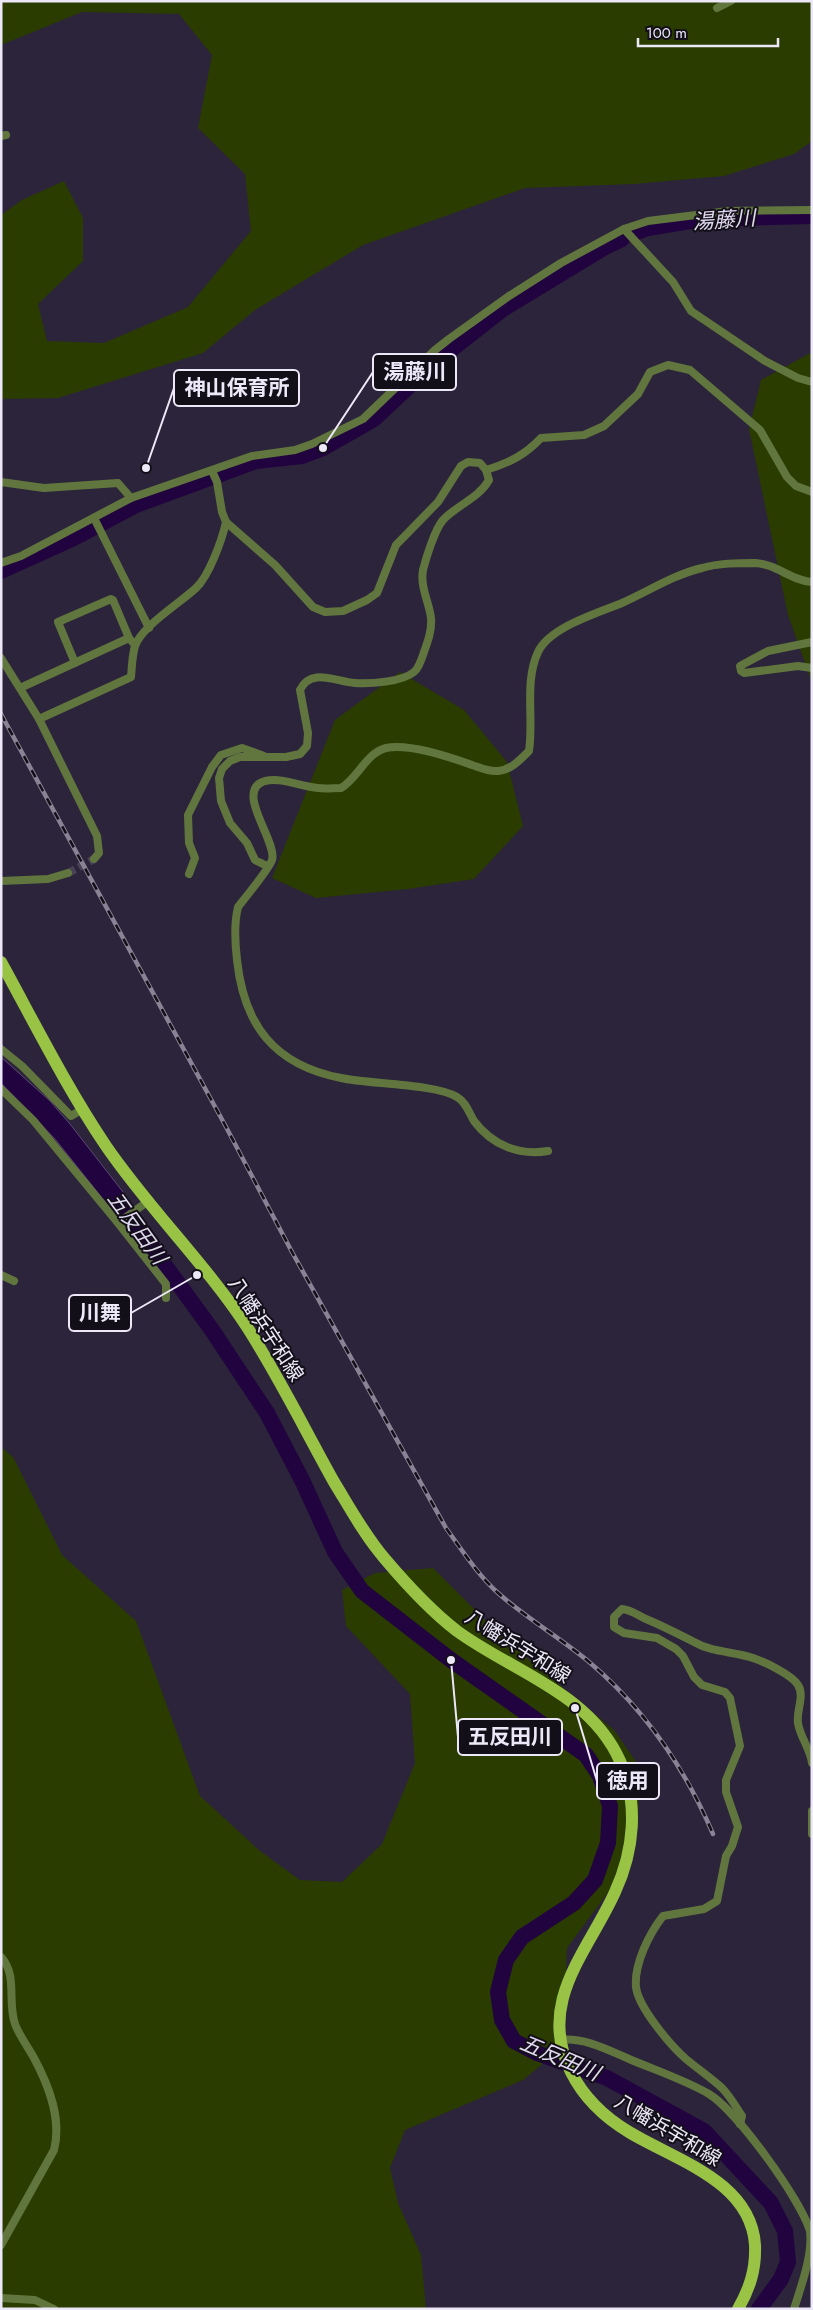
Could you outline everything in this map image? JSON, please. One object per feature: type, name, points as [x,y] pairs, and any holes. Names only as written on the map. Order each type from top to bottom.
[{"type":"main road","name":"八幡浜宇和線","points":[[1,962],[82,1109],[144,1204],[207,1272],[245,1324],[268,1361],[353,1514],[383,1557],[423,1600],[454,1629],[485,1650],[531,1674],[581,1709],[605,1735],[619,1758],[626,1778],[633,1810],[632,1832],[615,1892],[566,1982],[562,1999],[561,2044],[569,2069],[593,2105],[615,2123],[720,2184],[748,2214],[754,2234],[756,2256],[754,2278],[738,2309]]},
{"type":"street","points":[[717,8],[731,1]]},
{"type":"street","points":[[1,563],[21,556],[95,520],[131,498],[214,476],[252,456],[294,450],[312,444],[363,419],[449,339],[509,296],[624,229],[648,221],[728,211],[812,210]]},
{"type":"street","points":[[624,229],[673,282],[691,311],[765,361],[798,378],[812,382]]},
{"type":"street","points":[[486,470],[510,462],[528,452],[542,438],[584,435],[604,426],[638,394],[650,372],[668,365],[690,370],[760,430],[787,477],[796,486],[812,492]]},
{"type":"street","points":[[214,476],[226,522],[275,566],[313,607],[325,612],[343,611],[367,600],[376,593],[396,545],[438,502],[461,466],[468,462],[480,463],[486,470],[489,480],[486,485],[442,521],[426,558],[423,584],[431,619],[429,637],[415,671],[406,676],[373,683],[352,683],[327,677],[316,677],[308,680],[300,690],[308,733],[307,746],[300,754],[286,757],[240,757],[230,761],[222,769],[219,788],[230,823],[247,843],[255,860],[267,866]]},
{"type":"street","points":[[1,482],[44,488],[118,483],[125,488],[131,498]]},
{"type":"street","points":[[95,520],[149,628]]},
{"type":"street","points":[[39,719],[131,677],[136,645],[149,628],[168,609],[197,587],[220,545],[226,522]]},
{"type":"street","points":[[548,1152],[533,1154],[518,1152],[500,1144],[475,1122],[457,1096],[429,1089],[340,1078],[296,1062],[267,1040],[246,1005],[240,985],[236,950],[236,916],[238,907],[272,860],[271,847],[253,800],[255,790],[264,781],[273,780],[317,788],[341,788],[371,757],[386,748],[422,751],[488,771],[499,771],[508,768],[518,762],[529,751],[531,688],[535,662],[538,651],[552,636],[577,622],[623,603],[675,576],[703,567],[757,563],[772,566],[799,581],[812,582]]},
{"type":"street","points":[[75,663],[58,622],[111,599],[114,600],[129,638],[136,645]]},
{"type":"street","points":[[20,688],[129,638]]},
{"type":"street","points":[[812,642],[768,651],[740,666],[741,671],[744,673],[798,666],[812,668]]},
{"type":"street","points":[[1,658],[39,719],[97,836],[99,853],[94,859]]},
{"type":"street","points":[[189,874],[195,858],[189,843],[188,815],[212,767],[221,755],[242,748],[268,757]]},
{"type":"street","points":[[1,881],[48,879],[68,872]]},
{"type":"street","points":[[1,1049],[22,1066],[71,1116],[82,1109]]},
{"type":"street","points":[[1,1089],[34,1120],[119,1222],[166,1284],[166,1298]]},
{"type":"street","points":[[119,1222],[144,1204]]},
{"type":"street","points":[[1,1275],[14,1281]]},
{"type":"street","points":[[740,2124],[742,2116],[723,2089],[684,2057],[656,2024],[639,1997],[636,1987],[645,1945],[652,1930],[663,1916],[704,1909],[717,1901],[726,1856],[732,1846],[738,1827],[726,1792],[726,1780],[740,1746],[734,1710],[730,1698],[725,1692],[702,1685],[694,1677],[683,1656],[676,1649],[657,1638],[624,1633],[614,1627],[614,1617],[622,1609],[632,1610],[644,1618],[679,1632],[695,1643],[716,1652],[752,1658],[791,1677],[800,1687],[798,1723],[811,1753],[812,1762]]},
{"type":"street","points":[[812,1812],[812,1834]]},
{"type":"street","points":[[1,1956],[9,1970],[15,2024],[35,2060],[53,2103],[57,2138],[54,2150],[1,2245]]},
{"type":"street","points":[[561,2044],[572,2038],[602,2048],[710,2095],[740,2124],[769,2160],[800,2210],[810,2232],[809,2258],[794,2309]]},
{"type":"street","points":[[1,2298],[35,2300],[54,2309]]},
{"type":"green space","points":[[1,1],[812,1],[812,141],[794,154],[724,176],[634,184],[525,188],[363,245],[255,310],[203,353],[58,398],[1,399],[1,215],[22,200],[64,181],[83,218],[83,261],[38,304],[47,341],[104,343],[188,307],[251,231],[245,174],[198,128],[212,55],[179,14],[82,12],[1,45]]},
{"type":"green space","points":[[812,352],[812,683],[788,615],[749,429],[761,380]]},
{"type":"green space","points":[[400,672],[464,710],[507,762],[523,826],[474,879],[408,889],[316,898],[272,878],[335,720]]},
{"type":"green space","points":[[1,1447],[13,1457],[62,1555],[136,1621],[200,1796],[260,1851],[300,1880],[342,1882],[382,1844],[415,1763],[410,1694],[346,1626],[342,1590],[375,1573],[433,1568],[504,1639],[614,1730],[639,1766],[638,1820],[612,1887],[567,1948],[563,2047],[523,2080],[405,2130],[390,2168],[398,2203],[421,2255],[426,2309],[1,2309]]},
{"type":"shaded area","points":[[1,1057],[50,1101],[130,1201],[114,1213],[55,1139],[1,1083]]},
{"type":"waterway","name":"湯藤川","points":[[637,232],[648,228],[702,219],[812,216]]},
{"type":"waterway","name":"湯藤川","points":[[1,571],[74,538],[136,505],[256,461],[302,456],[323,448],[374,419],[434,363],[503,309],[605,247],[622,239]]},
{"type":"waterway","name":"五反田川","points":[[110,1190],[212,1330],[267,1413],[303,1482],[335,1552],[362,1591],[451,1660],[586,1755],[600,1776],[610,1806],[608,1843],[595,1880],[574,1903],[522,1937],[506,1960],[498,1992],[502,2020],[514,2041],[537,2053],[607,2078],[704,2131],[771,2203],[785,2231],[788,2262],[781,2279],[759,2309]]},
{"type":"tunnel","points":[[68,873],[94,859]]},
{"type":"railway","points":[[1,714],[292,1252],[446,1528],[490,1586],[520,1611],[588,1661],[628,1699],[676,1762],[702,1809],[713,1834]]},
{"type":"place","name":"湯藤川","points":[[323,448]]},
{"type":"place","name":"神山保育所","points":[[146,468]]},
{"type":"place","name":"川舞","points":[[197,1275]]},
{"type":"place","name":"五反田川","points":[[451,1660]]},
{"type":"place","name":"徳用","points":[[575,1708]]}]
